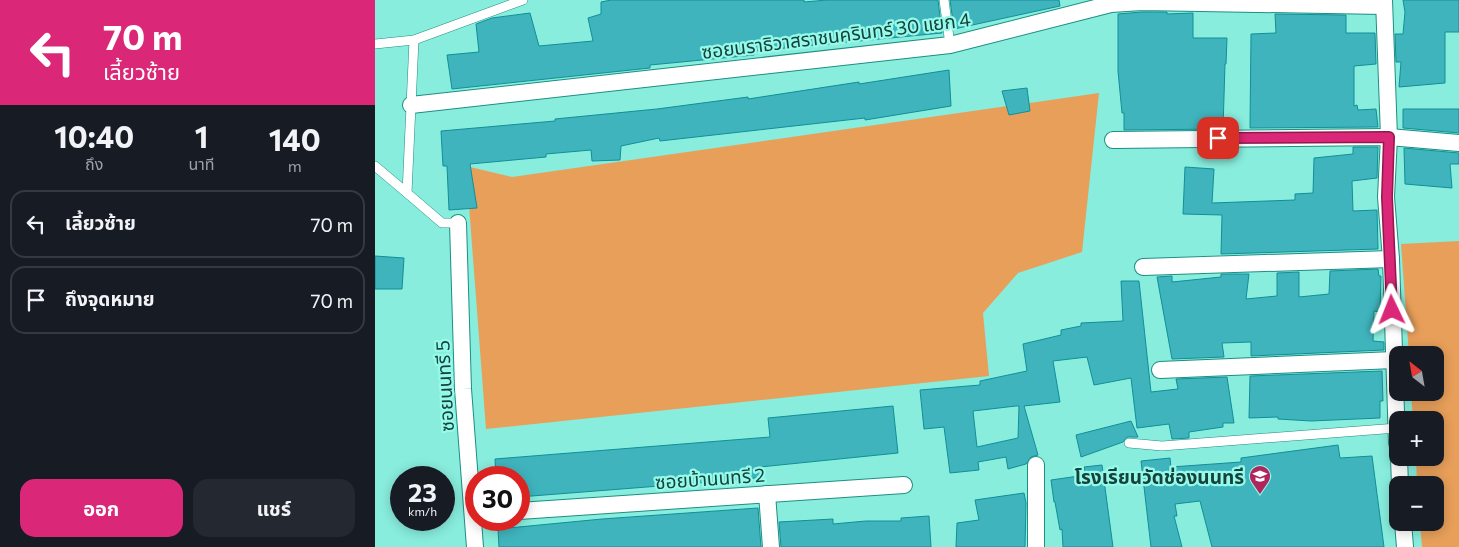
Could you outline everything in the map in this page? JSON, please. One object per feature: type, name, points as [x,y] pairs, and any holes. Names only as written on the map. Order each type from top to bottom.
[{"type":"street","name":"ซอยนราธิวาสราชนครินทร์ 30 แยก 4","points":[[411,104],[949,44],[1111,4],[1142,2],[1384,3]]},
{"type":"street","points":[[1384,3],[1389,137],[1387,197],[1394,346]]},
{"type":"street","points":[[1113,140],[1389,137],[1459,143]]},
{"type":"street","name":"ซอยนนทรี 5","points":[[458,222],[463,382],[470,466]]},
{"type":"street","points":[[1143,267],[1391,259]]},
{"type":"street","points":[[1160,370],[1389,360]]},
{"type":"street","points":[[1036,465],[1036,547]]},
{"type":"street","name":"ซอยบ้านนทรี 2","points":[[530,510],[904,486]]},
{"type":"street","points":[[767,494],[771,547]]},
{"type":"street","name":"ซอยนนทรี 5","points":[[475,531],[475,547]]},
{"type":"street","points":[[1404,531],[1405,547]]},
{"type":"lane","points":[[375,44],[414,40],[523,0]]},
{"type":"lane","points":[[944,0],[949,44]]},
{"type":"lane","points":[[407,193],[414,40]]},
{"type":"lane","points":[[375,166],[442,223],[458,222]]},
{"type":"lane","points":[[1129,443],[1162,446],[1389,436]]},
{"type":"shaded area","points":[[1099,93],[1082,252],[1018,273],[983,313],[989,376],[486,429],[466,166],[512,177]]},
{"type":"shaded area","points":[[1459,241],[1459,547],[1422,547],[1421,531],[1444,531],[1444,476],[1417,476],[1416,466],[1444,466],[1444,411],[1412,411],[1412,401],[1444,401],[1444,346],[1408,346],[1401,244]]},
{"type":"building","points":[[611,0],[804,0],[804,2],[827,0],[938,0],[942,33],[754,51],[754,55],[650,65],[650,68],[452,89],[447,55],[479,52],[476,24],[492,18],[530,13],[539,46],[593,41],[588,18],[601,14],[601,2]]},
{"type":"building","points":[[950,0],[1059,0],[1060,6],[954,29]]},
{"type":"building","points":[[1403,0],[1459,0],[1459,32],[1445,32],[1445,83],[1399,87],[1401,62],[1396,62],[1395,34],[1403,34],[1405,12]]},
{"type":"building","points":[[1167,12],[1167,14],[1193,13],[1193,38],[1227,38],[1223,129],[1124,130],[1124,113],[1122,113],[1118,71],[1118,14]]},
{"type":"building","points":[[1275,14],[1346,15],[1346,33],[1375,33],[1376,64],[1354,66],[1354,106],[1357,105],[1358,110],[1376,109],[1378,127],[1250,128],[1251,34],[1276,33]]},
{"type":"building","points":[[949,70],[951,106],[865,120],[865,118],[660,141],[659,138],[621,146],[620,160],[592,161],[591,150],[546,154],[546,157],[470,164],[477,208],[449,210],[447,166],[443,166],[441,131],[555,121],[555,119],[657,109],[748,97],[748,99]]},
{"type":"building","points":[[1027,88],[1030,111],[1009,115],[1002,91]]},
{"type":"building","points":[[1403,109],[1459,109],[1459,133],[1403,128]]},
{"type":"building","points":[[1353,147],[1378,147],[1377,178],[1352,181],[1353,211],[1377,210],[1378,249],[1221,254],[1222,215],[1183,214],[1185,167],[1214,169],[1212,203],[1295,200],[1295,194],[1313,193],[1314,158],[1353,154]]},
{"type":"building","points":[[1404,148],[1459,153],[1459,164],[1450,164],[1452,188],[1405,184]]},
{"type":"building","points":[[375,256],[404,258],[402,289],[375,289]]},
{"type":"building","points":[[1378,269],[1379,276],[1381,276],[1380,312],[1374,311],[1373,341],[1384,342],[1384,350],[1251,356],[1251,342],[1222,343],[1224,357],[1172,359],[1157,277],[1172,276],[1172,282],[1221,277],[1221,274],[1249,274],[1246,299],[1277,296],[1277,273],[1299,272],[1299,297],[1329,294],[1330,271]]},
{"type":"building","points":[[1121,281],[1139,281],[1151,392],[1178,389],[1176,379],[1227,377],[1234,423],[1223,423],[1223,427],[1189,432],[1189,438],[1172,439],[1169,424],[1137,428],[1131,378],[1094,385],[1087,357],[1053,361],[1060,402],[1024,406],[1038,455],[1031,457],[1026,464],[1008,469],[1006,457],[978,462],[979,470],[950,473],[944,427],[924,429],[920,390],[980,385],[980,381],[1027,371],[1023,344],[1061,335],[1061,330],[1081,326],[1081,323],[1123,321]],"holes":[[[1019,406],[1018,438],[977,447],[973,411]]]},
{"type":"building","points":[[1382,371],[1383,401],[1380,401],[1380,418],[1311,421],[1278,419],[1278,417],[1249,418],[1250,376]]},
{"type":"building","points":[[893,406],[898,453],[760,467],[761,477],[749,479],[530,496],[530,466],[495,466],[495,459],[770,437],[768,418]]},
{"type":"building","points":[[1131,421],[1138,437],[1127,437],[1123,442],[1081,457],[1076,435]]},
{"type":"building","name":"โรงเรียนวัดช่องนนทรี","points":[[1338,445],[1340,458],[1372,456],[1384,547],[1212,547],[1200,501],[1175,504],[1177,516],[1174,516],[1182,547],[1151,547],[1141,461],[1170,458],[1171,467],[1241,462],[1241,458]]},
{"type":"building","points":[[1102,465],[1113,547],[1063,547],[1062,529],[1060,530],[1051,480],[1086,475],[1084,467]]},
{"type":"building","points":[[1024,493],[1026,503],[1025,547],[956,547],[957,523],[979,520],[975,500]]},
{"type":"building","points":[[758,508],[761,547],[499,547],[498,531],[530,531],[530,526]]},
{"type":"building","points":[[929,516],[931,547],[781,547],[779,522],[833,519],[833,524],[866,521],[901,521],[901,518]]},
{"type":"place","name":"โรงเรียนวัดช่องนนทรี","points":[[1260,495]]},
{"type":"route","points":[[1218,138],[1389,137],[1387,197],[1392,310]]}]
